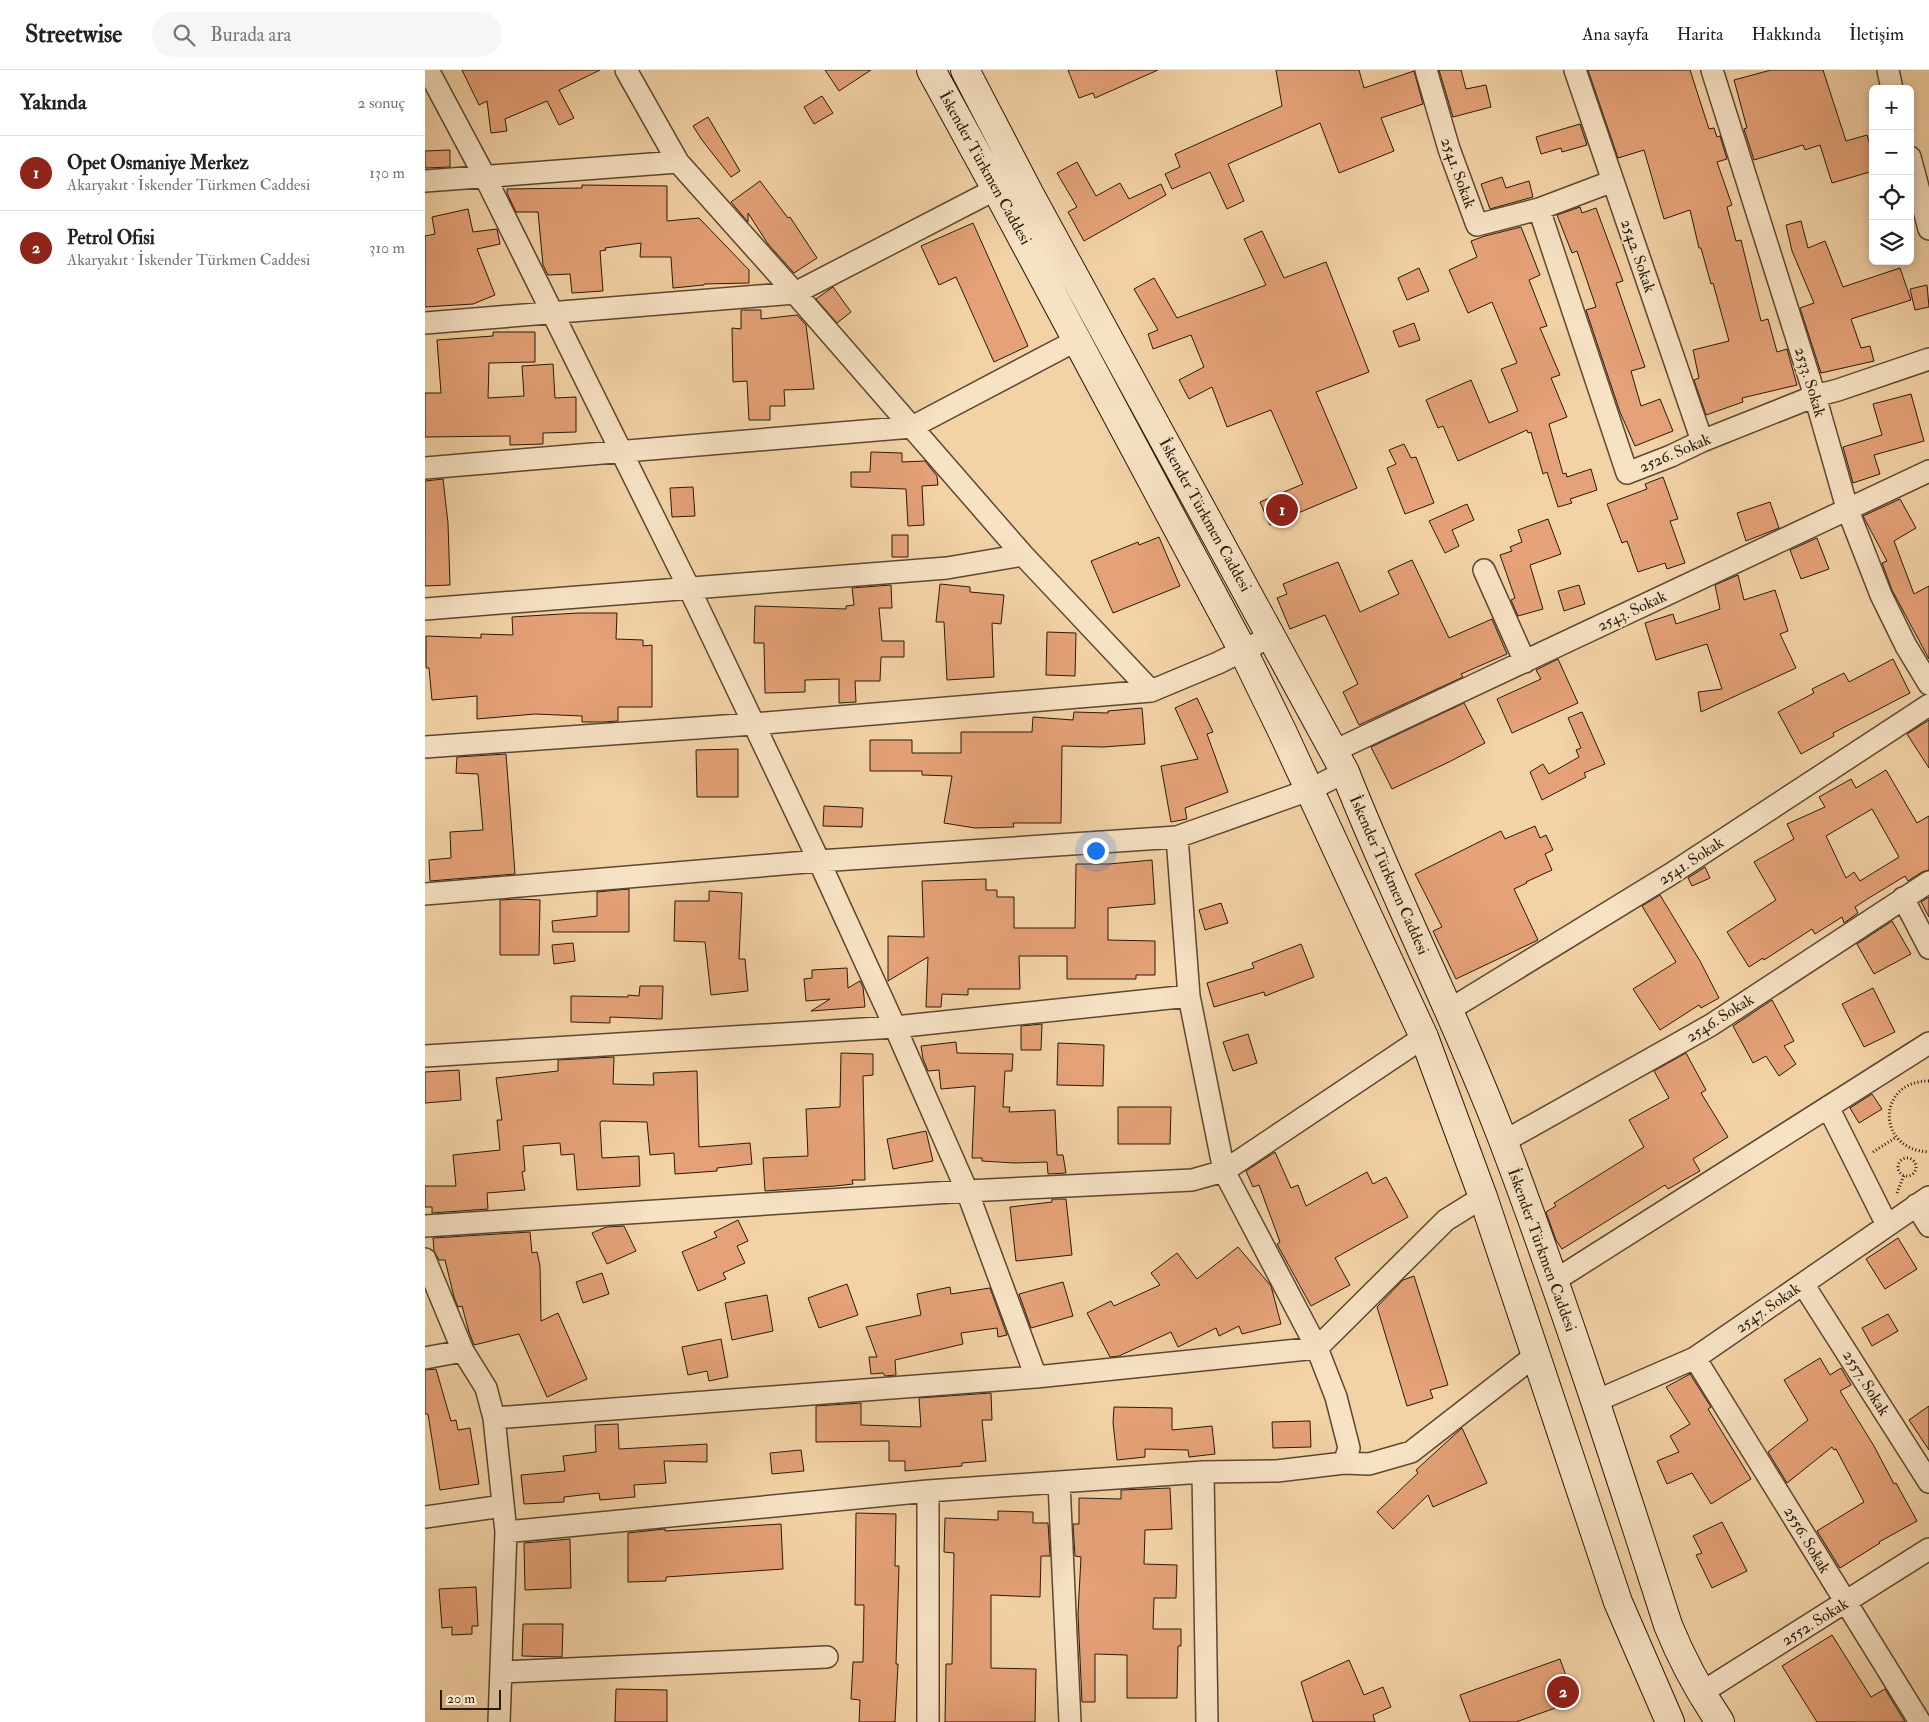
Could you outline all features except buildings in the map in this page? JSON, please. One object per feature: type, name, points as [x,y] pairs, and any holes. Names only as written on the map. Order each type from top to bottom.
[{"type":"main road","name":"İskender Türkmen Caddesi","points":[[931,70],[1243,651],[1424,1037],[1483,1197],[1618,1602],[1670,1722]]},
{"type":"main road","name":"İskender Türkmen Caddesi","points":[[965,70],[1034,202],[1340,762],[1374,845],[1449,1010],[1503,1142],[1596,1402],[1668,1625],[1680,1656],[1701,1694],[1720,1722]]},
{"type":"street","points":[[429,70],[485,177],[689,588],[819,861],[967,1191],[1036,1377]]},
{"type":"street","points":[[625,70],[678,162],[795,293],[1023,555],[1151,691]]},
{"type":"street","name":"2541. Sokak","points":[[1426,70],[1451,158],[1477,226],[1539,209],[1613,181]]},
{"type":"street","name":"2542. Sokak","points":[[1575,70],[1701,441]]},
{"type":"street","name":"2533. Sokak","points":[[1712,70],[1815,396],[1847,508],[1881,595],[1906,646],[1929,684]]},
{"type":"street","points":[[1888,70],[1892,85]]},
{"type":"street","points":[[425,182],[678,162]]},
{"type":"street","points":[[1914,172],[1929,229]]},
{"type":"street","points":[[425,323],[795,293],[996,189]]},
{"type":"street","name":"2526. Sokak","points":[[1539,209],[1627,473],[1671,456],[1701,441],[1815,396],[1845,388],[1929,359]]},
{"type":"street","points":[[425,468],[912,427],[1077,340]]},
{"type":"street","name":"2543. Sokak","points":[[425,894],[819,861],[1177,837],[1309,790],[1340,762],[1525,662],[1847,508],[1929,471]]},
{"type":"street","points":[[425,609],[947,568],[1023,555]]},
{"type":"street","points":[[1484,570],[1525,662]]},
{"type":"street","points":[[425,747],[753,724],[1151,691],[1243,651],[1272,636]]},
{"type":"street","name":"2541. Sokak","points":[[1449,1010],[1671,874],[1929,705]]},
{"type":"street","points":[[1177,837],[1189,996],[1225,1171],[1317,1348],[1337,1397],[1349,1448],[1344,1463]]},
{"type":"street","name":"2546. Sokak","points":[[1503,1142],[1711,1025],[1929,882]]},
{"type":"street","points":[[1903,898],[1929,948]]},
{"type":"street","points":[[425,1056],[895,1027],[1189,996]]},
{"type":"street","points":[[425,1226],[967,1191],[1192,1180],[1225,1171],[1424,1037]]},
{"type":"street","points":[[1554,1281],[1929,1043]]},
{"type":"street","points":[[1828,1107],[1887,1225]]},
{"type":"street","points":[[494,1418],[1036,1377],[1317,1348],[1446,1220],[1483,1197]]},
{"type":"street","points":[[1923,1201],[1929,1226]]},
{"type":"street","name":"2547. Sokak","points":[[1596,1402],[1695,1358],[1923,1201]]},
{"type":"street","points":[[425,1259],[463,1351],[486,1388],[494,1418],[506,1532],[499,1722]]},
{"type":"street","name":"2557. Sokak","points":[[1803,1284],[1929,1482]]},
{"type":"street","points":[[425,1358],[463,1351]]},
{"type":"street","points":[[506,1532],[928,1491],[1203,1472],[1277,1471],[1344,1463],[1369,1464],[1411,1452],[1536,1355]]},
{"type":"street","name":"2556. Sokak","points":[[1695,1358],[1920,1722]]},
{"type":"street","points":[[1203,1472],[1207,1722]]},
{"type":"street","points":[[1059,1483],[1070,1722]]},
{"type":"street","points":[[928,1491],[928,1722]]},
{"type":"street","points":[[425,1517],[503,1506]]},
{"type":"street","name":"2552. Sokak","points":[[1701,1694],[1929,1549]]},
{"type":"street","points":[[502,1672],[827,1657]]},
{"type":"path","points":[[1929,1081],[1918,1081],[1906,1085],[1897,1093],[1891,1104],[1889,1115],[1890,1127],[1895,1138],[1913,1150],[1929,1152]]},
{"type":"path","points":[[1867,1156],[1895,1138]]},
{"type":"path","points":[[1909,1158],[1913,1150]]},
{"type":"path","points":[[1909,1158],[1915,1163],[1916,1169],[1912,1174],[1904,1176],[1899,1172],[1898,1163],[1902,1159],[1909,1158]]},
{"type":"path","points":[[1895,1198],[1904,1176]]},
{"type":"place","name":"Opet Osmaniye Merkez","points":[[1282,510]]},
{"type":"place","name":"Petrol Ofisi","points":[[1563,1692]]}]
